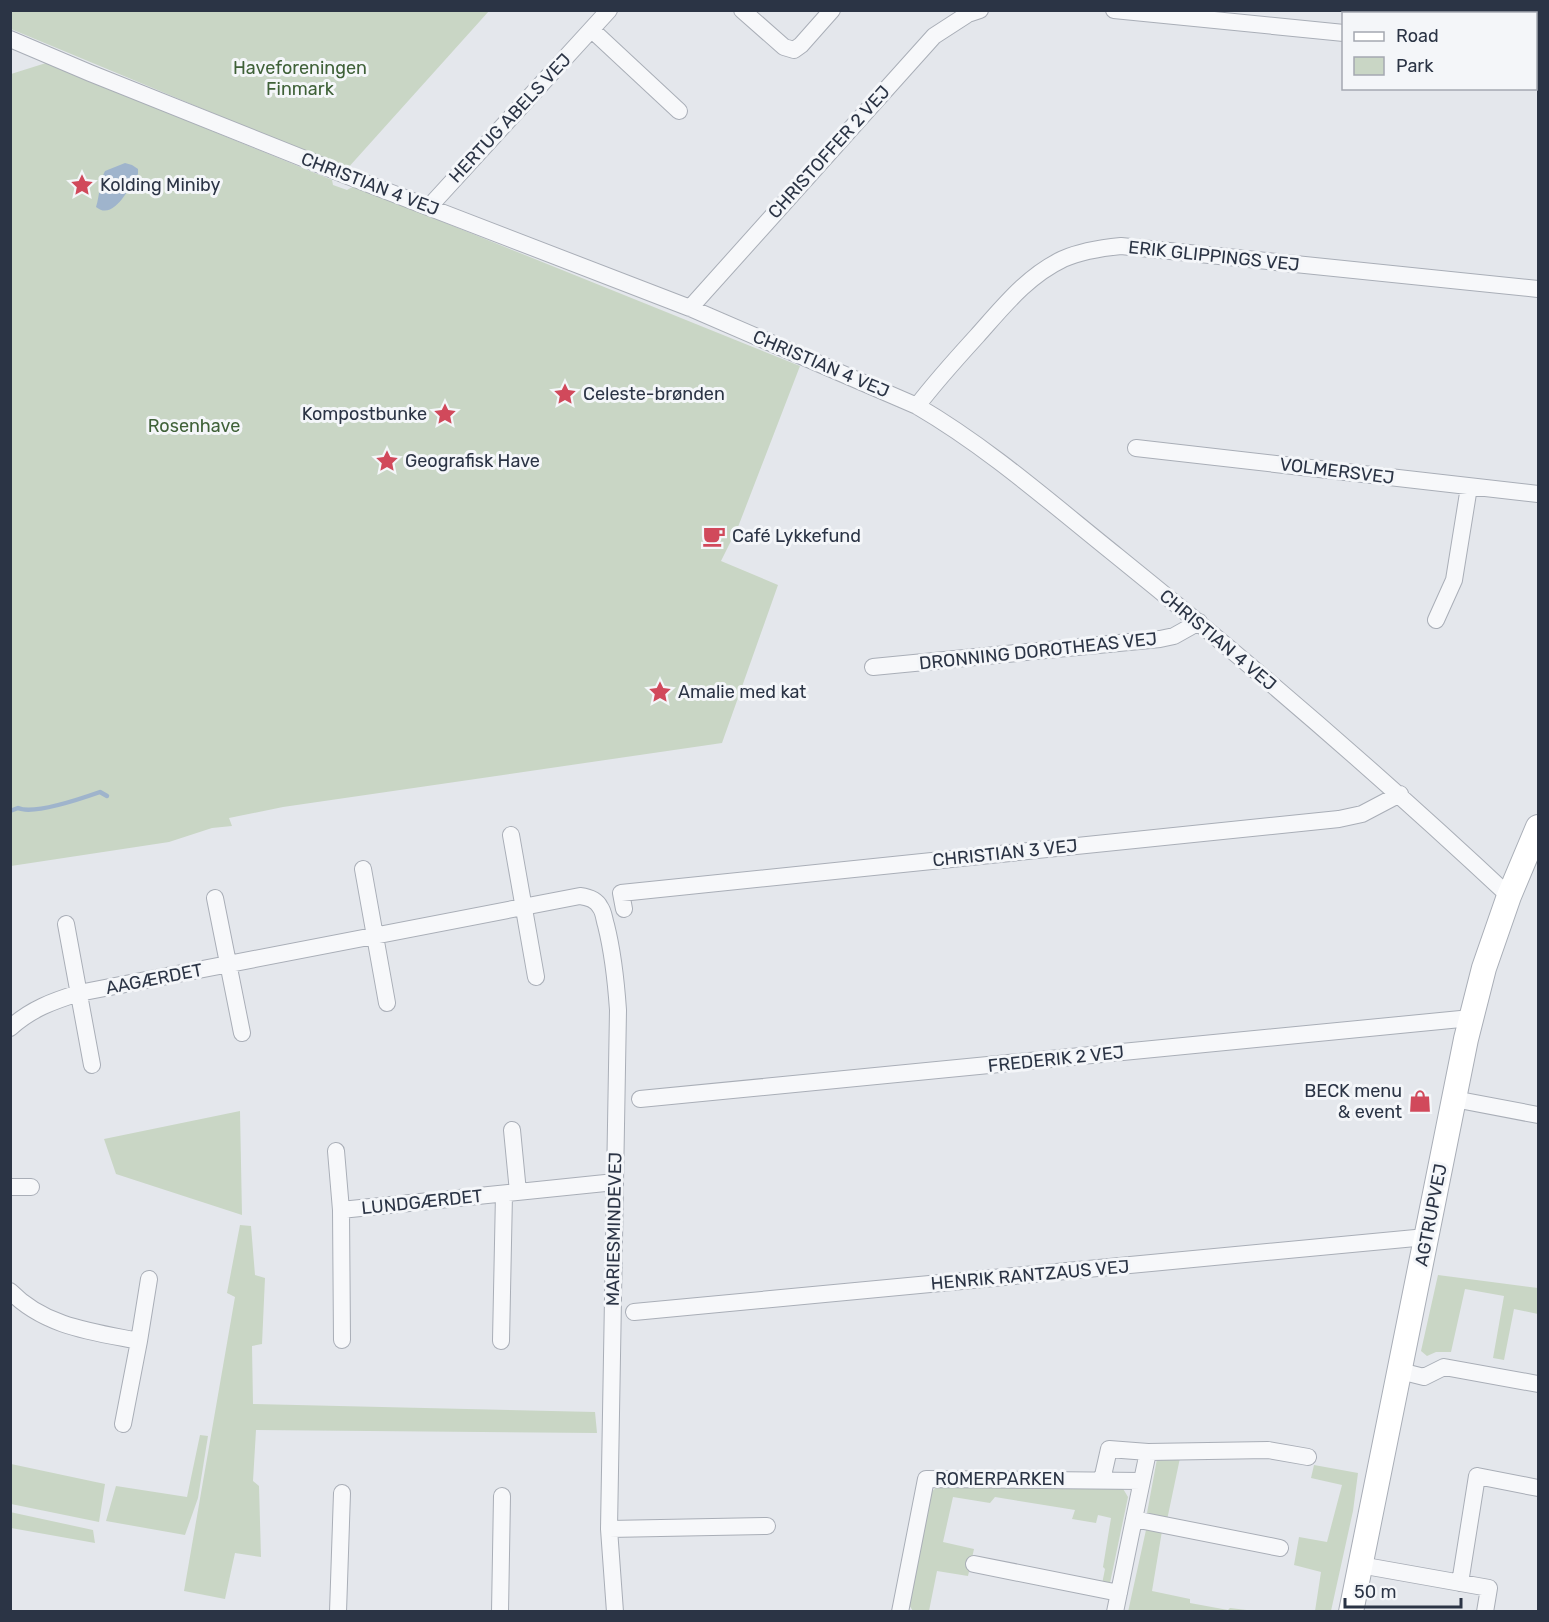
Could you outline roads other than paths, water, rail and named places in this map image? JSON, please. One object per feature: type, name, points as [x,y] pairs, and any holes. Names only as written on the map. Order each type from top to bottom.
[{"type":"street","name":"HERTUG ABELS VEJ","points":[[429,207],[609,10]]},
{"type":"street","points":[[742,10],[784,47],[794,50],[832,10]]},
{"type":"street","name":"CHRISTOFFER 2 VEJ","points":[[690,308],[934,36],[968,14],[980,10]]},
{"type":"street","points":[[1114,10],[1342,33]]},
{"type":"street","points":[[592,30],[679,111]]},
{"type":"street","name":"CHRISTIAN 4 VEJ","points":[[10,39],[90,73],[690,308],[917,406],[952,426],[1199,622],[1400,794],[1509,896]]},
{"type":"street","name":"ERIK GLIPPINGS VEJ","points":[[917,406],[933,384],[1015,293],[1038,273],[1092,250],[1121,246],[1539,289]]},
{"type":"street","name":"VOLMERSVEJ","points":[[1136,448],[1539,494]]},
{"type":"street","points":[[1436,620],[1454,580],[1469,487]]},
{"type":"street","name":"DRONNING DOROTHEAS VEJ","points":[[873,667],[1160,639],[1174,636],[1199,622]]},
{"type":"street","name":"CHRISTIAN 3 VEJ","points":[[624,909],[621,893],[1339,819],[1362,814],[1400,794]]},
{"type":"street","name":"AGTRUPVEJ","points":[[1351,1611],[1471,1018],[1484,968],[1509,896],[1539,827]]},
{"type":"street","points":[[511,835],[536,977]]},
{"type":"street","points":[[363,869],[387,1003]]},
{"type":"street","name":"AAGÆRDET","points":[[14,1019],[52,1001],[79,993],[580,896],[589,897],[602,908],[607,931]]},
{"type":"street","name":"AAGÆRDET","points":[[215,898],[242,1033]]},
{"type":"street","name":"AAGÆRDET","points":[[66,924],[92,1065]]},
{"type":"street","name":"MARIESMINDEVEJ","points":[[607,931],[615,973],[618,1010],[609,1529],[615,1611]]},
{"type":"street","name":"FREDERIK 2 VEJ","points":[[640,1099],[1471,1018]]},
{"type":"street","points":[[1454,1099],[1539,1115]]},
{"type":"street","name":"LUNDGÆRDET","points":[[501,1341],[511,1193],[512,1130]]},
{"type":"street","name":"LUNDGÆRDET","points":[[336,1151],[341,1210],[342,1340]]},
{"type":"street","name":"LUNDGÆRDET","points":[[341,1210],[615,1182]]},
{"type":"street","points":[[10,1187],[31,1187]]},
{"type":"street","name":"HENRIK RANTZAUS VEJ","points":[[634,1312],[1426,1237]]},
{"type":"street","points":[[123,1424],[149,1279]]},
{"type":"street","points":[[10,1291],[35,1312],[53,1321],[73,1328],[139,1341]]},
{"type":"street","points":[[1400,1371],[1424,1377],[1444,1367],[1539,1384]]},
{"type":"street","points":[[1102,1480],[1109,1449],[1148,1452],[1268,1450],[1308,1457]]},
{"type":"street","points":[[1115,1611],[1148,1452]]},
{"type":"street","points":[[1460,1583],[1477,1476],[1539,1488]]},
{"type":"street","name":"ROMERPARKEN","points":[[900,1611],[926,1479],[1142,1481]]},
{"type":"street","points":[[338,1611],[342,1492]]},
{"type":"street","points":[[500,1611],[502,1496]]},
{"type":"street","points":[[1134,1519],[1280,1548]]},
{"type":"street","points":[[609,1529],[767,1526]]},
{"type":"street","points":[[974,1564],[1119,1593]]},
{"type":"street","points":[[1360,1565],[1489,1588],[1485,1611]]},
{"type":"water","points":[[125,163],[138,169],[138,174],[126,194],[109,210],[96,207],[105,171]]},
{"type":"waterway","points":[[10,811],[18,808],[25,810],[46,808],[100,792],[107,796]]},
{"type":"place","name":"Kolding Miniby","points":[[82,185]]},
{"type":"place","name":"Celeste-brønden","points":[[565,394]]},
{"type":"place","name":"Kompostbunke","points":[[445,414]]},
{"type":"place","name":"Geografisk Have","points":[[387,461]]},
{"type":"place","name":"Café Lykkefund","points":[[714,536]]},
{"type":"place","name":"Amalie med kat","points":[[660,692]]},
{"type":"place","name":"BECK menu & event","points":[[1420,1101]]},
{"type":"park label","name":"Haveforeningen Finmark","points":[[300,78]]},
{"type":"park label","name":"Rosenhave","points":[[194,426]]}]
